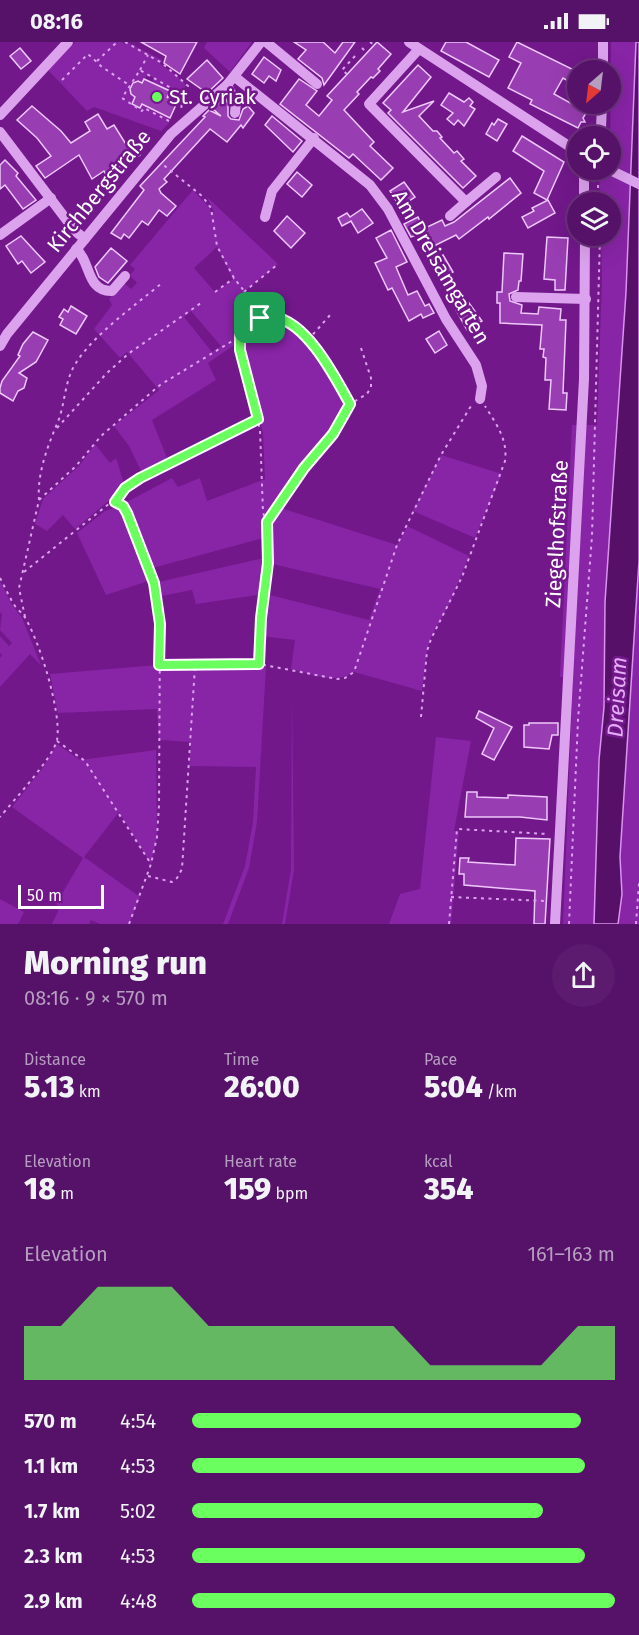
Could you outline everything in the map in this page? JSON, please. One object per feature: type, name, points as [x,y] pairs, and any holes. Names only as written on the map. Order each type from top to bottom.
[{"type":"street","points":[[0,115],[68,42]]},
{"type":"street","name":"Kirchbergstraße","points":[[0,346],[7,334],[171,134],[231,81],[261,42]]},
{"type":"street","points":[[266,42],[317,84]]},
{"type":"street","points":[[409,42],[567,145]]},
{"type":"street","points":[[603,42],[603,60]]},
{"type":"street","points":[[419,49],[369,104],[466,202]]},
{"type":"street","points":[[231,81],[236,103],[235,113]]},
{"type":"street","name":"Am Dreisamgarten","points":[[231,81],[314,138],[370,185],[388,209],[446,319],[476,365],[482,386],[480,399]]},
{"type":"street","points":[[0,132],[75,231],[85,239]]},
{"type":"street","points":[[265,217],[269,210],[272,191],[314,138]]},
{"type":"street","points":[[621,175],[639,184]]},
{"type":"street","points":[[450,216],[496,177]]},
{"type":"street","points":[[0,235],[51,198]]},
{"type":"street","name":"Ziegelhofstraße","points":[[555,924],[578,500],[586,300],[585,246]]},
{"type":"street","points":[[76,249],[80,252],[90,278],[100,289],[112,291],[124,276]]},
{"type":"street","points":[[516,297],[586,300]]},
{"type":"path","points":[[97,62],[117,42]]},
{"type":"path","points":[[125,42],[148,55],[177,74],[188,86],[183,95],[181,111],[169,121],[144,108],[142,111],[122,100],[148,55]]},
{"type":"path","points":[[370,42],[374,45]]},
{"type":"path","points":[[362,48],[367,53]]},
{"type":"path","points":[[62,80],[88,54],[129,85]]},
{"type":"path","points":[[347,75],[342,70],[356,55]]},
{"type":"path","points":[[348,63],[353,68]]},
{"type":"path","points":[[140,70],[183,95]]},
{"type":"path","points":[[39,500],[76,466],[101,436],[160,385],[257,326],[260,318],[255,305],[234,278],[218,246],[211,208],[202,196],[153,156]]},
{"type":"path","points":[[569,924],[578,720],[592,536],[600,246]]},
{"type":"path","points":[[244,292],[278,264]]},
{"type":"path","points":[[215,292],[234,278]]},
{"type":"path","points":[[0,817],[24,790],[57,741],[53,692],[24,617],[19,588],[39,500],[38,491],[43,461],[65,402],[70,374],[82,356],[104,332],[162,283]]},
{"type":"path","points":[[54,430],[106,374],[128,354],[201,303]]},
{"type":"path","points":[[308,340],[331,314]]},
{"type":"path","points":[[260,318],[283,318],[308,340],[325,361],[350,404]]},
{"type":"path","points":[[240,336],[240,350],[258,419],[263,513],[267,522],[268,563],[261,618],[259,664]]},
{"type":"path","points":[[267,522],[304,468],[333,434],[350,404],[367,394],[372,387],[360,345]]},
{"type":"path","points":[[159,665],[259,664],[337,679],[345,678],[354,672],[397,545],[441,455],[473,404],[480,399],[504,439],[507,450],[506,461],[459,583],[430,639],[421,717]]},
{"type":"path","points":[[24,572],[115,502],[125,488],[140,478],[258,419]]},
{"type":"path","points":[[115,502],[123,506],[127,513],[154,583],[160,624],[157,837],[148,876],[129,924]]},
{"type":"path","points":[[0,578],[24,617]]},
{"type":"path","points":[[148,876],[172,882],[182,869],[195,666]]},
{"type":"path","points":[[57,741],[85,761],[151,864]]},
{"type":"path","points":[[449,924],[458,829],[561,834]]},
{"type":"path","points":[[636,924],[639,883]]},
{"type":"path","points":[[451,897],[570,902]]},
{"type":"shaded area","points":[[75,42],[122,42],[124,44],[127,42],[162,60],[160,64],[186,85],[182,93],[170,87],[168,90],[152,82],[154,78],[147,75],[142,83],[138,81],[133,84],[131,94],[142,104],[169,118],[169,123],[161,131],[94,107],[87,111],[48,70]]},
{"type":"shaded area","points":[[207,42],[252,42],[230,72],[204,48]]},
{"type":"shaded area","points":[[611,42],[636,42],[626,292],[605,602],[604,707],[599,760],[594,924],[563,924],[573,678],[560,677],[572,425],[597,425],[601,246],[621,246],[621,192],[600,192],[599,180],[621,180],[621,126],[610,126],[610,114],[621,114],[621,60],[611,60]]},
{"type":"shaded area","points":[[193,190],[210,208],[211,214],[214,212],[207,197],[278,264],[244,292],[255,305],[260,318],[283,318],[308,340],[325,361],[350,404],[278,507],[397,545],[407,526],[469,556],[450,603],[430,639],[422,691],[354,672],[347,676],[331,678],[291,669],[295,640],[261,636],[265,594],[196,604],[192,590],[156,597],[154,583],[268,557],[267,537],[149,569],[137,528],[125,503],[172,478],[178,487],[200,478],[207,501],[265,479],[263,433],[240,341],[208,363],[216,380],[152,420],[169,463],[143,475],[129,446],[114,426],[159,390],[127,352],[120,358],[94,329],[112,305],[109,299],[123,282],[131,289],[137,283],[130,275],[135,269],[130,265]],"holes":[[[217,247],[233,279],[215,292],[194,268]],[[191,311],[221,346],[212,352],[184,317]],[[268,563],[380,589],[369,620],[266,594]]]},
{"type":"shaded area","points":[[95,444],[110,463],[116,458],[125,487],[75,529],[63,515],[47,531],[35,524],[43,499],[80,465]]},
{"type":"shaded area","points":[[441,455],[502,474],[475,538],[413,511]]},
{"type":"shaded area","points":[[117,507],[123,509],[138,546],[148,581],[106,595],[77,533],[105,511]]},
{"type":"shaded area","points":[[639,561],[639,924],[618,924],[622,894],[620,857]]},
{"type":"shaded area","points":[[0,581],[22,618],[41,665],[30,654],[0,687],[0,658],[2,655],[0,636],[9,646],[12,643],[0,630],[2,614],[0,612]]},
{"type":"shaded area","points":[[259,664],[266,667],[257,822],[249,868],[228,924],[223,924],[245,866],[253,822],[256,767],[189,766],[191,742],[159,740],[157,709],[58,713],[50,674],[158,665]]},
{"type":"shaded area","points":[[292,691],[294,870],[285,924],[282,924],[291,869]]},
{"type":"shaded area","points":[[436,737],[471,741],[454,831],[459,831],[451,924],[389,924],[400,894],[420,889]]},
{"type":"shaded area","points":[[57,744],[80,760],[156,750],[157,837],[151,864],[119,812],[84,857],[140,897],[129,924],[100,924],[91,920],[89,924],[52,924],[60,907],[56,904],[83,858],[12,807],[42,769]]},
{"type":"shaded area","points":[[0,899],[24,912],[18,924],[0,924]]},
{"type":"water","name":"Dreisam","points":[[636,42],[639,42],[639,561],[620,857],[622,894],[618,924],[594,924],[599,760],[604,707],[605,602],[626,292]]},
{"type":"building","points":[[141,42],[197,42],[180,74],[164,63],[166,56]]},
{"type":"building","points":[[294,42],[323,42],[335,53],[343,42],[355,42],[324,85],[322,78],[298,59],[306,50]]},
{"type":"building","points":[[377,42],[391,54],[378,69],[380,71],[357,92],[359,94],[344,110],[374,142],[370,146],[393,168],[381,180],[353,154],[349,158],[280,104],[299,79],[317,91],[306,105],[319,116],[332,100],[327,96]]},
{"type":"building","points":[[446,42],[466,42],[499,60],[489,77],[441,51]]},
{"type":"building","points":[[517,42],[567,67],[567,80],[563,78],[554,94],[567,101],[567,114],[585,114],[583,118],[585,122],[574,126],[530,104],[532,100],[508,88],[521,63],[509,57]]},
{"type":"building","points":[[20,48],[31,61],[21,69],[10,56]]},
{"type":"building","points":[[264,57],[281,70],[276,81],[269,76],[264,83],[252,74]]},
{"type":"building","points":[[207,60],[223,78],[207,93],[187,79]]},
{"type":"building","points":[[418,65],[431,77],[403,112],[434,101],[419,116],[433,131],[437,131],[442,137],[440,138],[454,153],[457,151],[464,159],[461,161],[476,176],[463,188],[388,113],[391,110],[383,103]]},
{"type":"building","name":"St. Cyriak","points":[[144,79],[170,91],[167,98],[173,93],[180,96],[170,118],[142,104],[140,108],[132,104],[135,97],[131,94],[130,89],[133,83],[138,81],[142,83]]},
{"type":"building","points":[[449,93],[464,102],[469,98],[473,102],[470,106],[475,109],[464,126],[458,120],[454,125],[447,119],[453,113],[441,105]]},
{"type":"building","points":[[225,97],[228,104],[228,116],[231,119],[239,120],[243,109],[248,106],[254,113],[243,128],[241,125],[227,142],[210,129],[164,179],[167,182],[159,189],[176,206],[167,216],[159,210],[148,225],[142,221],[129,238],[124,234],[121,239],[111,233],[144,190],[140,186],[205,117],[203,116],[209,110],[221,116],[213,109]]},
{"type":"building","points":[[32,106],[61,131],[71,143],[90,131],[85,122],[98,114],[107,129],[114,125],[127,146],[132,142],[140,155],[106,175],[104,171],[92,179],[79,155],[45,178],[36,166],[51,156],[37,138],[17,120]]},
{"type":"building","points":[[272,116],[302,141],[293,152],[265,125]]},
{"type":"building","points":[[498,119],[507,124],[497,141],[486,134],[492,123],[494,125]]},
{"type":"building","points":[[522,136],[564,162],[547,200],[534,193],[544,171],[513,151]]},
{"type":"building","points":[[5,160],[18,173],[16,176],[36,200],[23,209],[5,185],[0,189],[0,165]]},
{"type":"building","points":[[297,172],[312,185],[302,197],[287,184]]},
{"type":"building","points":[[510,178],[521,193],[489,219],[488,217],[459,239],[456,235],[434,246],[425,228],[442,220],[445,226],[454,222]]},
{"type":"building","points":[[404,182],[415,197],[400,207],[390,191]]},
{"type":"building","points":[[548,200],[555,213],[528,228],[522,217],[534,211],[532,208]]},
{"type":"building","points":[[362,209],[373,223],[358,233],[351,221],[342,226],[338,218],[347,213],[350,217]]},
{"type":"building","points":[[287,216],[305,233],[291,248],[274,231]]},
{"type":"building","points":[[418,217],[425,231],[411,237],[404,224]]},
{"type":"building","points":[[391,230],[407,262],[396,267],[408,295],[417,291],[425,306],[429,304],[434,313],[423,318],[421,314],[409,321],[392,288],[388,290],[375,263],[387,258],[376,238]]},
{"type":"building","points":[[21,236],[45,262],[31,273],[22,261],[18,264],[6,246]]},
{"type":"building","points":[[547,237],[567,238],[565,290],[555,290],[555,280],[544,279]]},
{"type":"building","points":[[111,248],[127,261],[108,283],[99,277],[95,267]]},
{"type":"building","points":[[504,253],[523,254],[518,290],[509,294],[510,301],[522,305],[521,313],[538,314],[539,307],[561,309],[560,320],[566,320],[563,393],[567,393],[566,410],[549,409],[551,380],[545,380],[546,358],[543,357],[544,349],[540,349],[542,325],[500,323],[500,303],[497,303],[497,292],[502,292]]},
{"type":"building","points":[[443,255],[453,272],[440,279],[430,262]]},
{"type":"building","points":[[469,303],[482,321],[467,330],[456,310]]},
{"type":"building","points":[[71,306],[87,316],[76,334],[60,325],[63,319],[59,317],[64,309],[68,312]]},
{"type":"building","points":[[439,331],[447,345],[435,353],[426,339]]},
{"type":"building","points":[[33,332],[48,340],[36,362],[19,373],[27,378],[24,388],[18,391],[13,401],[0,393],[2,381],[20,356],[18,355],[23,344]]},
{"type":"building","points":[[479,711],[512,727],[494,760],[482,754],[494,728],[476,718]]},
{"type":"building","points":[[529,723],[558,723],[558,735],[552,735],[549,749],[524,747],[524,725],[529,725]]},
{"type":"building","points":[[467,792],[477,792],[477,797],[508,798],[508,795],[547,797],[547,820],[520,817],[465,817]]},
{"type":"building","points":[[516,838],[550,839],[545,924],[534,924],[535,891],[464,885],[464,874],[459,874],[460,858],[469,858],[468,862],[515,865]]},
{"type":"place","name":"St. Cyriak","points":[[157,97]]},
{"type":"route","points":[[260,318],[283,318],[308,340],[325,361],[350,404],[333,434],[304,468],[267,522],[268,563],[261,618],[259,664],[159,665],[160,624],[154,583],[127,513],[123,506],[115,502],[125,488],[140,478],[258,419],[240,350],[240,336],[257,326],[260,318]]}]
